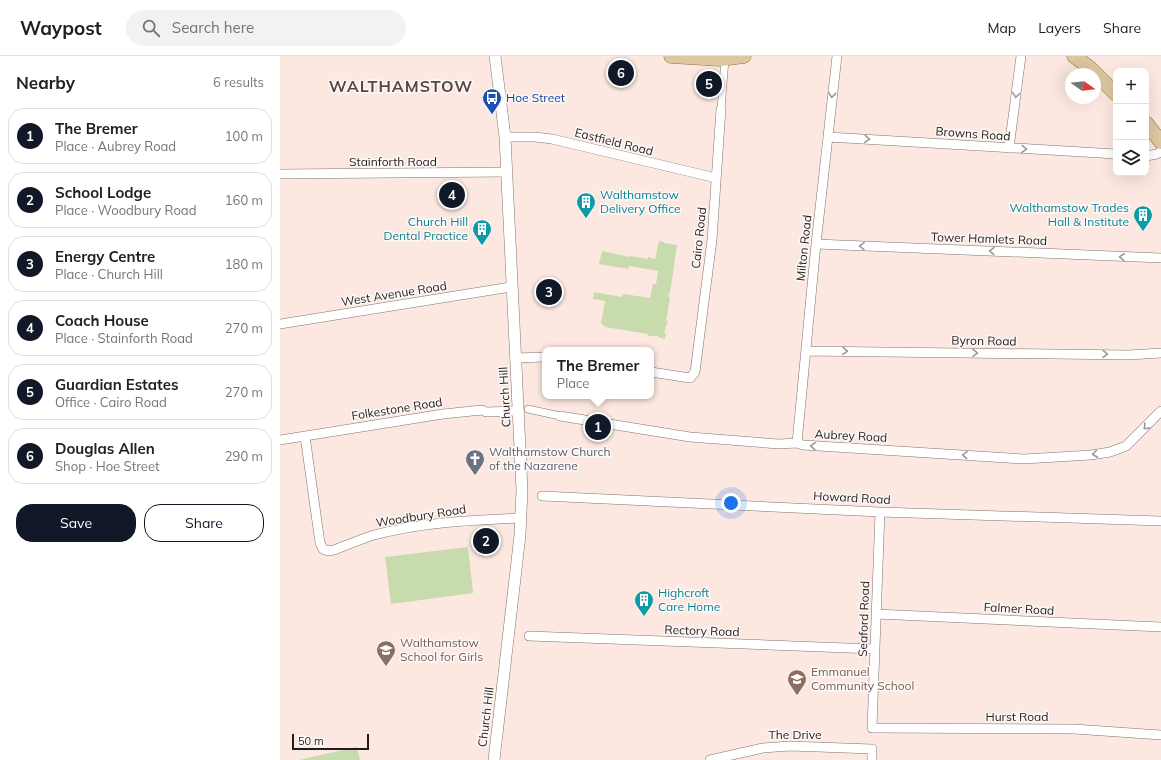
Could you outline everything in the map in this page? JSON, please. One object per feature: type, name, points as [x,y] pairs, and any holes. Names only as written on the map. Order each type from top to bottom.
[{"type":"main road","points":[[671,56],[721,58],[744,56]]},
{"type":"main road","points":[[1074,56],[1090,68],[1113,91]]},
{"type":"main road","points":[[1149,126],[1160,137]]},
{"type":"street","name":"Church Hill","points":[[494,760],[521,518],[523,410],[516,358],[513,296],[511,287],[513,276],[505,137],[495,56]]},
{"type":"street","name":"Milton Road","points":[[797,443],[836,56]]},
{"type":"street","points":[[1009,148],[1021,56]]},
{"type":"street","name":"Cairo Road","points":[[654,372],[690,378],[694,372],[712,240],[721,108],[721,58]]},
{"type":"street","name":"Eastfield Road","points":[[505,137],[535,137],[552,139],[716,178]]},
{"type":"street","name":"Browns Road","points":[[828,137],[1113,154]]},
{"type":"street","points":[[1149,155],[1157,154],[1161,151]]},
{"type":"street","name":"Stainforth Road","points":[[280,174],[507,172]]},
{"type":"street","name":"Tower Hamlets Road","points":[[816,244],[1161,258]]},
{"type":"street","name":"West Avenue Road","points":[[280,324],[511,287]]},
{"type":"street","name":"Byron Road","points":[[806,351],[1129,355],[1161,353]]},
{"type":"street","points":[[516,358],[542,357]]},
{"type":"street","name":"Folkestone Road","points":[[280,440],[443,414],[482,410],[486,412],[523,410]]},
{"type":"street","name":"Aubrey Road","points":[[523,410],[690,437],[779,444],[797,443],[803,445],[1017,458],[1091,455],[1110,452],[1126,446],[1161,411]]},
{"type":"street","name":"Woodbury Road","points":[[305,436],[320,543],[323,549],[328,551],[373,536],[406,528],[476,520],[521,518]]},
{"type":"street","name":"Howard Road","points":[[542,496],[880,512],[1161,521]]},
{"type":"street","name":"Seaford Road","points":[[872,728],[880,512]]},
{"type":"street","name":"Falmer Road","points":[[876,614],[1161,627]]},
{"type":"street","name":"Rectory Road","points":[[529,636],[874,649]]},
{"type":"street","name":"Hurst Road","points":[[872,728],[1074,729],[1161,735]]},
{"type":"street","name":"The Drive","points":[[710,760],[763,748],[790,746],[872,749],[872,760]]},
{"type":"green space","points":[[659,241],[677,245],[670,293],[668,297],[670,297],[666,321],[668,321],[664,333],[666,333],[665,339],[658,336],[648,336],[648,334],[605,327],[601,323],[605,301],[593,299],[594,292],[622,297],[623,294],[650,298],[653,284],[656,284],[658,271],[629,266],[628,269],[599,264],[602,251],[630,257],[648,259],[648,257],[655,259]]},
{"type":"green space","points":[[468,547],[473,593],[391,604],[385,557]]},
{"type":"green space","points":[[357,747],[360,760],[300,760],[303,759]]},
{"type":"place","name":"Douglas Allen","points":[[621,73]]},
{"type":"place","name":"Guardian Estates","points":[[709,84]]},
{"type":"place","name":"Hoe Street","points":[[492,115]]},
{"type":"place","name":"Coach House","points":[[452,195]]},
{"type":"place","name":"Walthamstow Delivery Office","points":[[586,219]]},
{"type":"place","name":"Walthamstow Trades Hall & Institute","points":[[1143,232]]},
{"type":"place","name":"Church Hill Dental Practice","points":[[482,246]]},
{"type":"place","name":"Energy Centre","points":[[549,292]]},
{"type":"place","name":"The Bremer","points":[[598,427]]},
{"type":"place","name":"Walthamstow Church of the Nazarene","points":[[475,476]]},
{"type":"place","name":"School Lodge","points":[[486,541]]},
{"type":"place","name":"Highcroft Care Home","points":[[644,617]]},
{"type":"place","name":"Walthamstow School for Girls","points":[[386,667]]},
{"type":"place","name":"Emmanuel Community School","points":[[797,696]]},
{"type":"district","name":"WALTHAMSTOW","points":[[401,86]]}]
